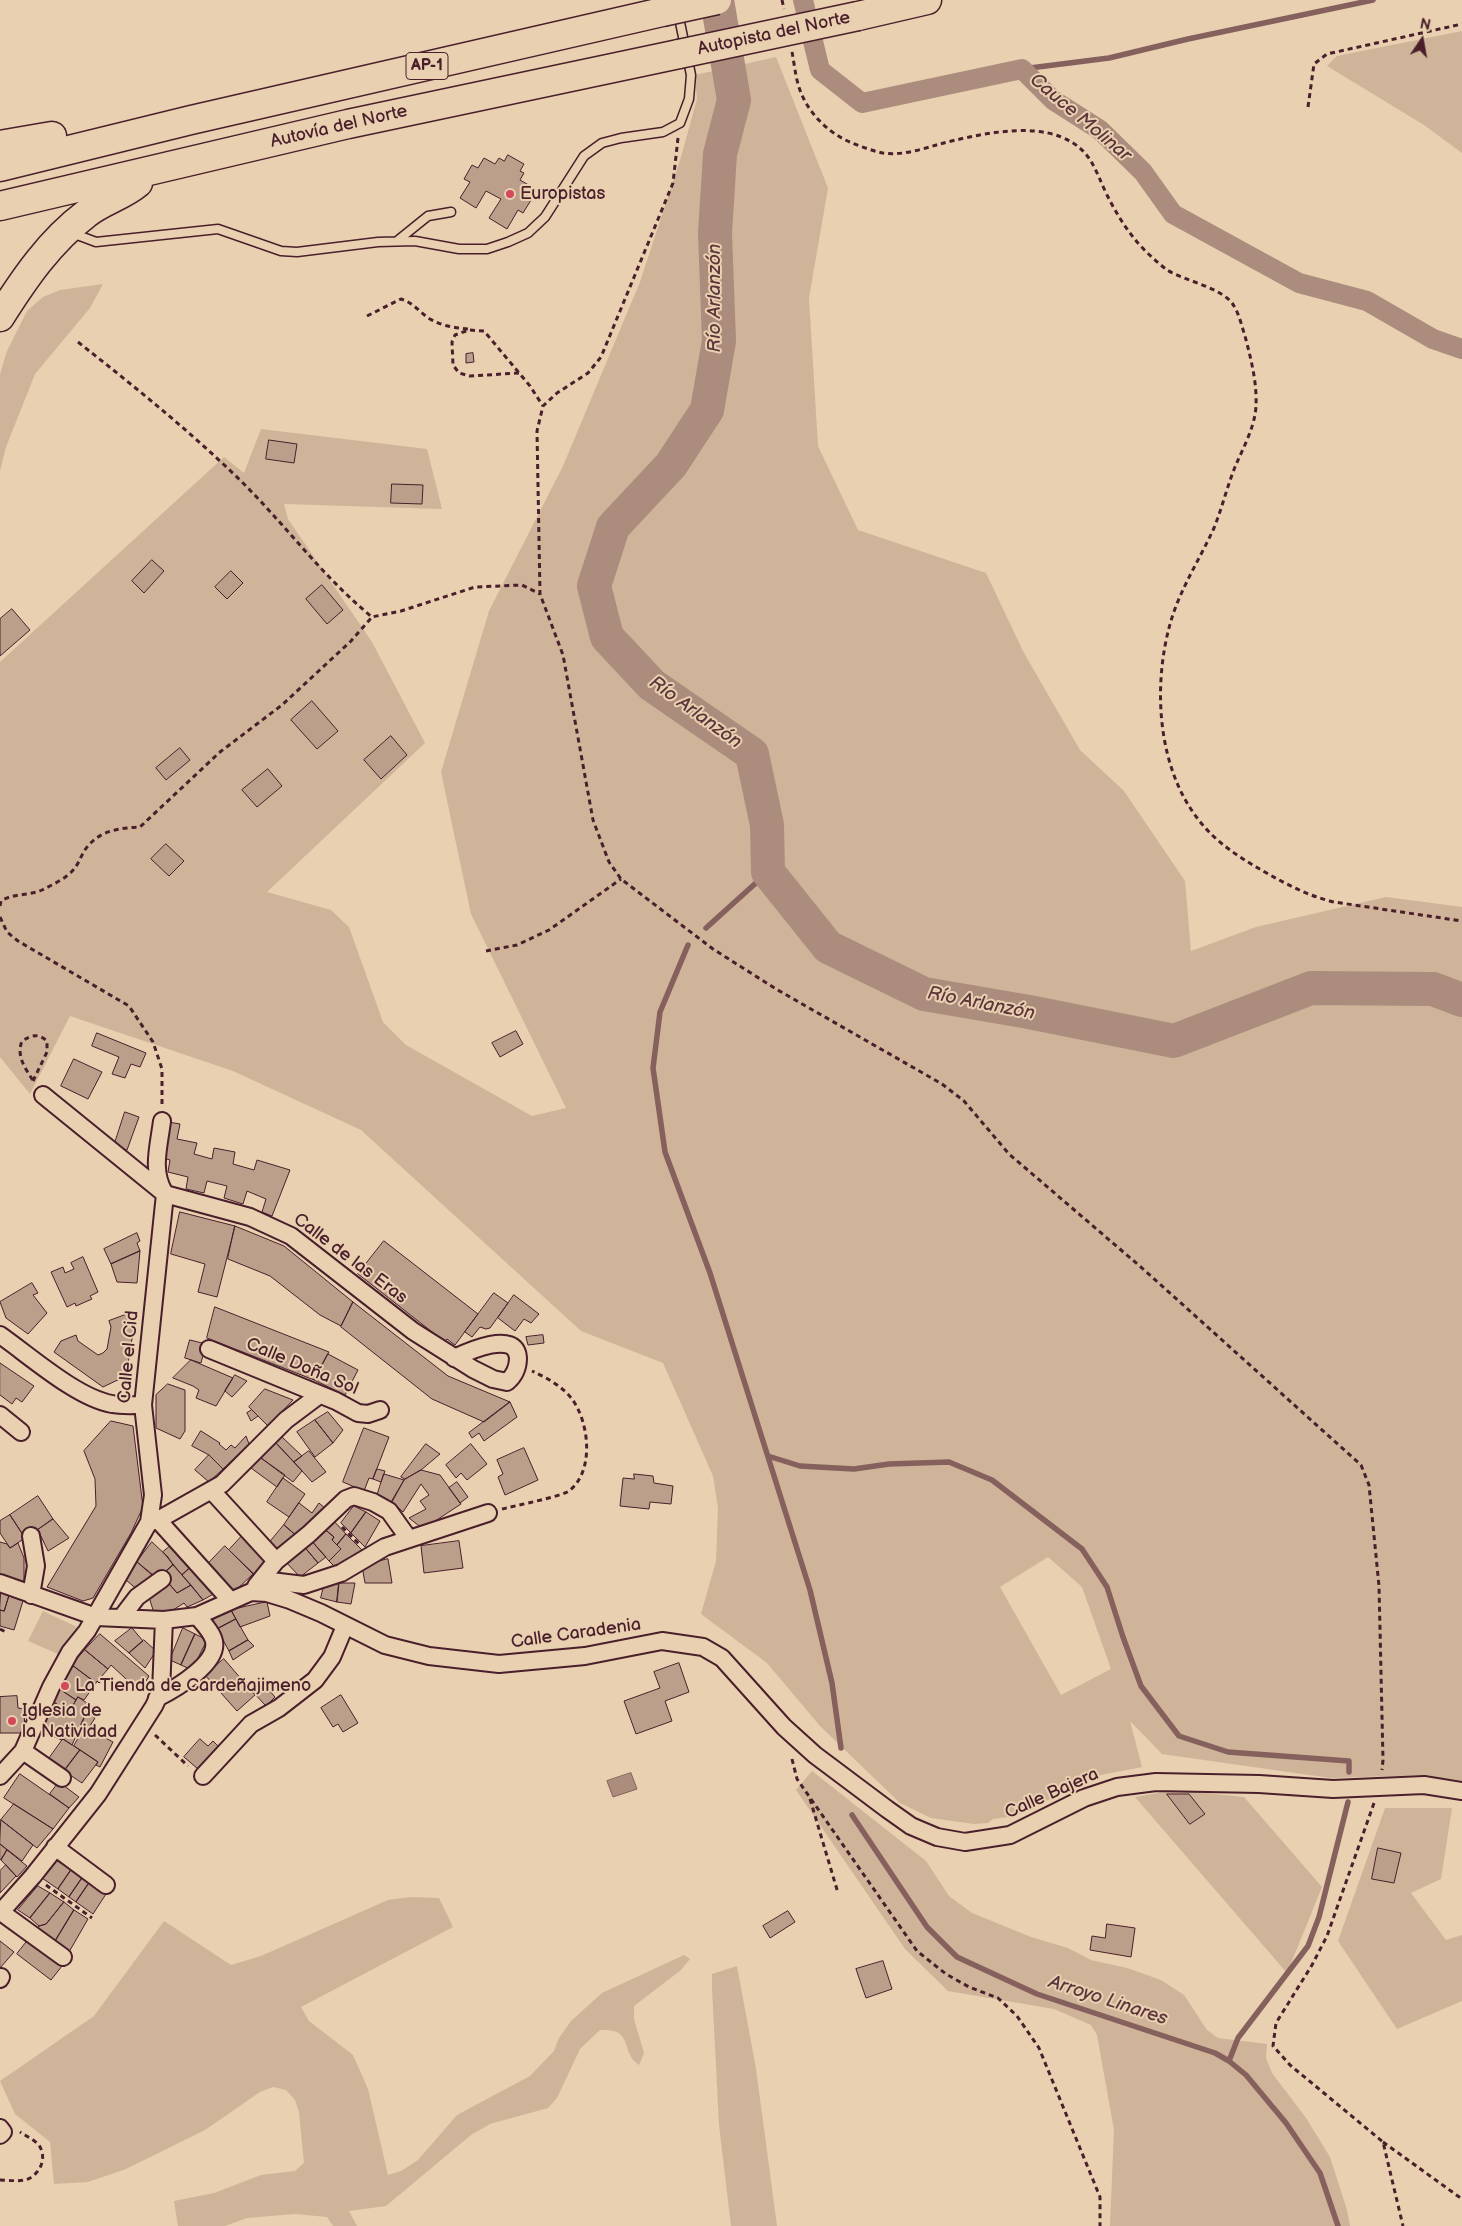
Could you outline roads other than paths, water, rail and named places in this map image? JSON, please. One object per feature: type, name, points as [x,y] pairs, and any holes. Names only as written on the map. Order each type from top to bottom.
[{"type":"highway","name":"AP-1","points":[[0,167],[669,6],[718,0]]},
{"type":"highway","name":"Autopista del Norte","points":[[679,54],[927,0]]},
{"type":"highway","name":"Autovía del Norte","points":[[0,206],[348,124],[679,54]]},
{"type":"highway","points":[[0,145],[152,117],[191,120]]},
{"type":"highway","points":[[0,317],[38,261],[66,231],[109,198],[130,190],[152,170]]},
{"type":"street","name":"Calle de las Eras","points":[[43,1095],[165,1194],[250,1217],[292,1236],[413,1331],[454,1358],[493,1379],[507,1382],[512,1377],[518,1363],[518,1352],[512,1347],[500,1343],[482,1346],[454,1358]]},
{"type":"street","points":[[162,1122],[156,1160],[157,1180],[165,1194]]},
{"type":"street","name":"Calle el Cid","points":[[23,1752],[51,1687],[70,1652],[88,1632],[154,1521],[143,1405],[165,1194]]},
{"type":"street","points":[[0,1335],[68,1384],[96,1399],[112,1404],[143,1405]]},
{"type":"street","name":"Calle Doña Sol","points":[[209,1349],[318,1396],[336,1401],[358,1413],[368,1414],[380,1410]]},
{"type":"street","points":[[230,1600],[154,1521],[222,1484],[286,1420],[318,1396]]},
{"type":"street","points":[[0,1415],[21,1432]]},
{"type":"street","points":[[212,1490],[276,1561]]},
{"type":"street","points":[[251,1592],[276,1561],[346,1498],[354,1496],[373,1502],[389,1511],[409,1539]]},
{"type":"street","name":"Calle Caradenia","points":[[0,1583],[96,1617],[164,1620],[197,1616],[271,1581],[304,1585],[341,1573],[370,1554],[488,1513]]},
{"type":"street","points":[[31,1536],[36,1566],[31,1594]]},
{"type":"street","points":[[121,1618],[137,1597],[162,1579]]},
{"type":"street","name":"Calle Caradenia","points":[[251,1592],[268,1593],[290,1600],[321,1613],[385,1645],[429,1656],[499,1664],[585,1656],[662,1641],[703,1647],[722,1658],[784,1727]]},
{"type":"street","points":[[157,1698],[193,1677],[213,1650],[213,1638],[197,1616]]},
{"type":"street","points":[[64,1957],[0,1912],[33,1876],[98,1794],[161,1692],[164,1620]]},
{"type":"street","points":[[203,1776],[251,1724],[279,1708],[315,1680],[332,1656],[345,1626]]},
{"type":"street","name":"Calle Bajera","points":[[784,1727],[830,1766],[911,1826],[937,1837],[965,1842],[1010,1835],[1084,1798],[1117,1787],[1156,1782],[1258,1784],[1333,1789],[1424,1786],[1462,1791]]},
{"type":"street","points":[[0,1776],[23,1752],[62,1778]]},
{"type":"street","points":[[55,1848],[106,1885]]},
{"type":"street","points":[[0,2128],[2,2132],[0,2135]]},
{"type":"lane","points":[[66,231],[96,242],[218,229],[281,251],[297,252],[397,241],[415,241],[468,249],[487,249],[508,242],[528,233],[545,217],[584,156],[602,143],[620,138],[663,132],[680,123],[690,99],[691,75],[669,6]]},
{"type":"lane","points":[[397,241],[428,216],[451,212]]},
{"type":"waterway","name":"Río Arlanzón","points":[[717,0],[734,100],[720,154],[715,233],[719,341],[707,410],[671,465],[613,527],[594,586],[607,637],[652,685],[752,754],[767,825],[768,872],[828,947],[924,994],[1029,1012],[1174,1041],[1311,988],[1433,989],[1462,1000]]},
{"type":"waterway","name":"Cauce Molinar","points":[[803,0],[820,70],[862,103],[1022,69],[1053,100],[1100,130],[1143,172],[1173,214],[1299,283],[1367,301],[1433,339],[1462,349]]},
{"type":"waterway","points":[[1022,69],[1109,58],[1188,39],[1373,0]]},
{"type":"waterway","points":[[706,928],[768,872]]},
{"type":"waterway","points":[[688,945],[660,1012],[653,1068],[665,1152],[710,1273],[810,1590],[832,1683],[841,1748]]},
{"type":"waterway","points":[[768,1456],[800,1466],[854,1469],[889,1464],[949,1462],[992,1480],[1082,1549],[1107,1587],[1141,1686],[1179,1736],[1228,1752],[1349,1761],[1349,1772]]},
{"type":"waterway","points":[[1229,2061],[1238,2038],[1308,1946],[1319,1917],[1348,1802]]},
{"type":"waterway","name":"Arroyo Linares","points":[[852,1815],[927,1927],[957,1957],[1037,1994],[1215,2053],[1229,2061],[1246,2075],[1286,2123],[1320,2173],[1338,2226]]},
{"type":"place","name":"Europistas","points":[[510,194]]},
{"type":"place","name":"La Tienda de Cardeñajimeno","points":[[65,1686]]},
{"type":"place","name":"Iglesia de la Natividad","points":[[12,1721]]}]
